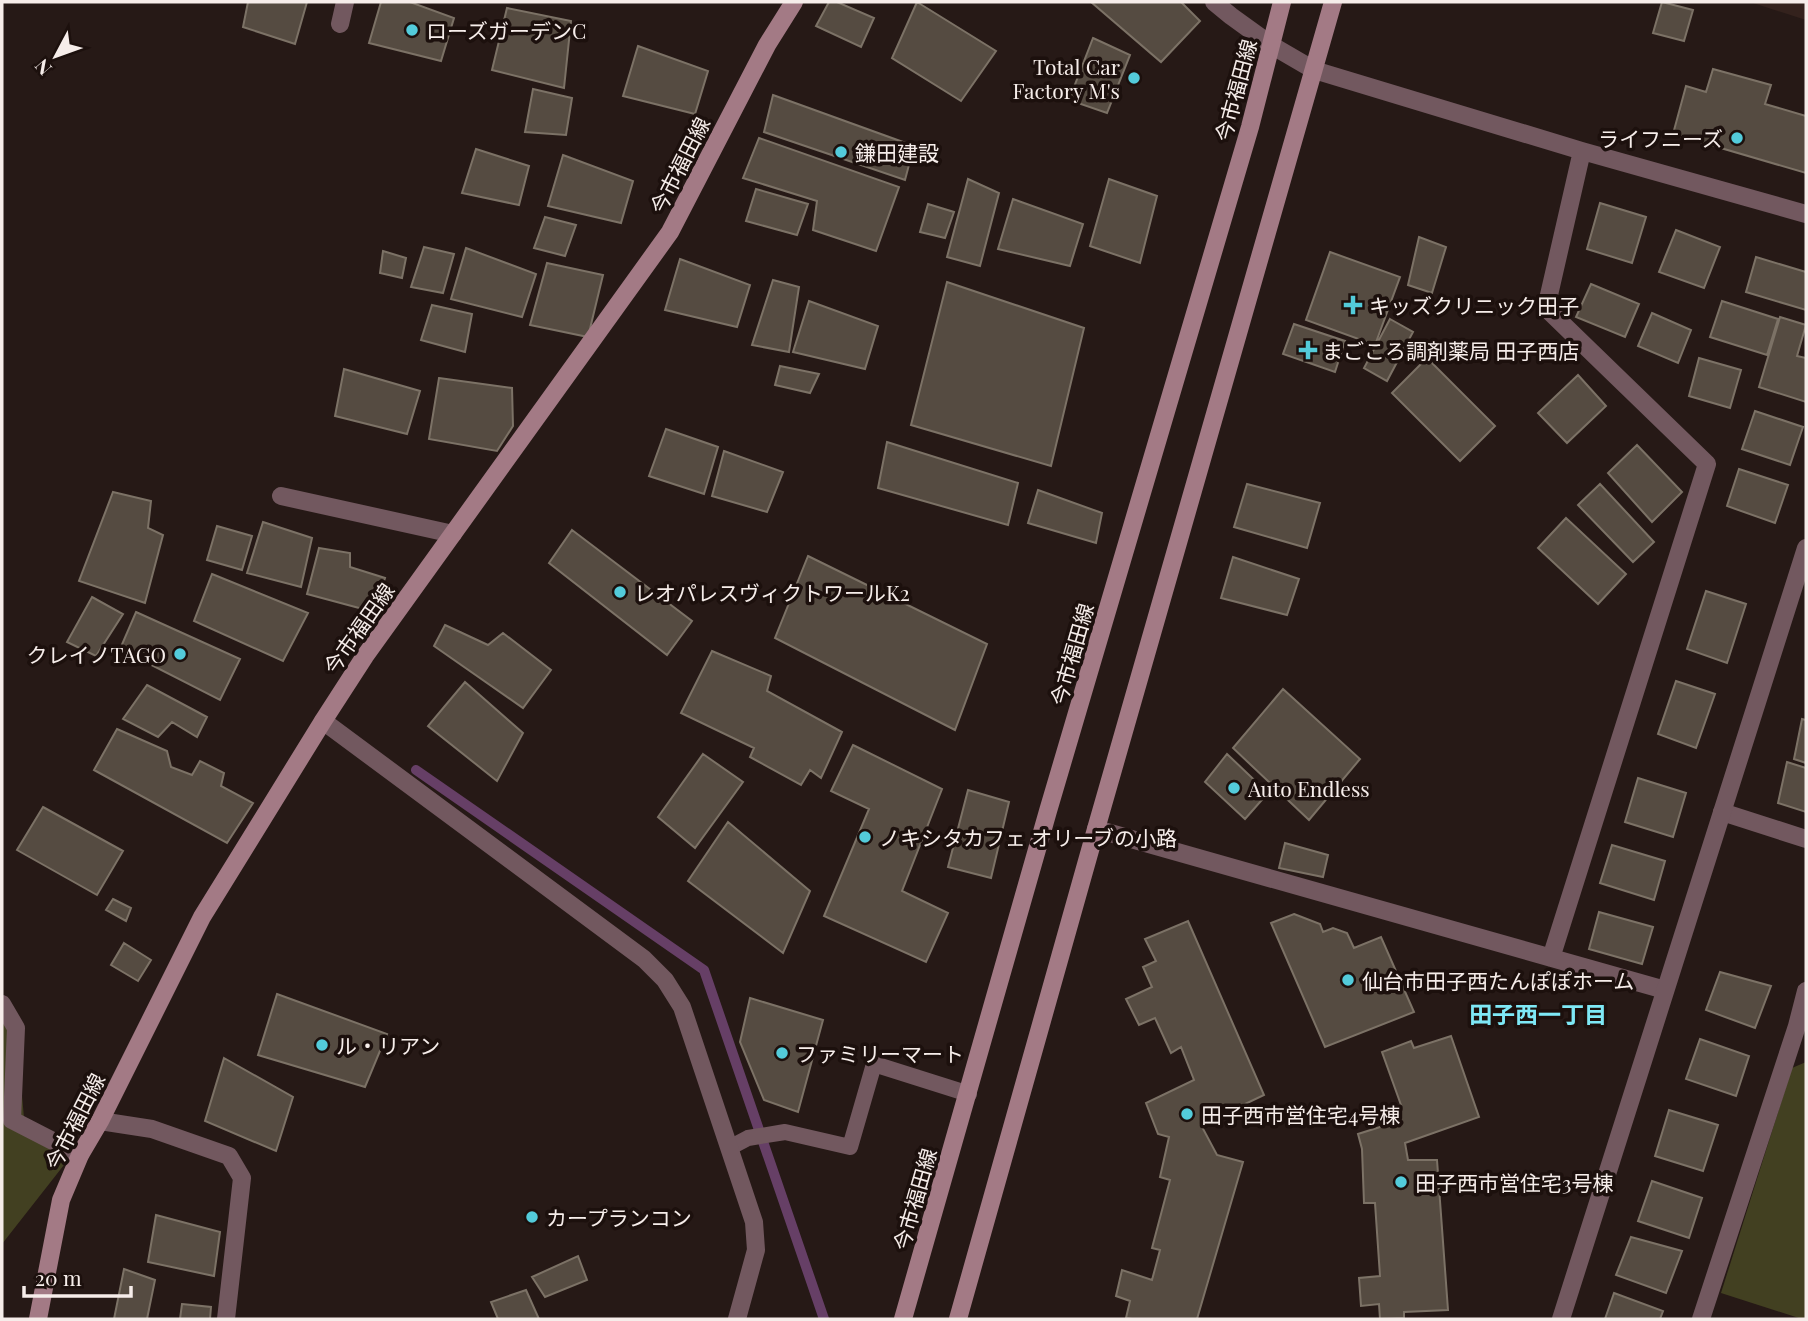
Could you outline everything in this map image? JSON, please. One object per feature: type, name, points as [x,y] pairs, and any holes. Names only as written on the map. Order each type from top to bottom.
[{"type":"main road","name":"今市福田線","points":[[38,1319],[61,1200],[80,1155],[100,1121],[202,917],[365,656],[670,232],[767,45],[794,2]]},
{"type":"main road","name":"今市福田線","points":[[903,1319],[1246,141],[1282,2]]},
{"type":"main road","points":[[958,1319],[1333,2]]},
{"type":"street","points":[[340,24],[345,2]]},
{"type":"street","points":[[1214,2],[1271,45],[1314,70],[1582,152],[1806,214]]},
{"type":"street","points":[[1550,958],[1707,464],[1546,308],[1582,152]]},
{"type":"street","points":[[281,496],[453,534]]},
{"type":"street","points":[[1561,1319],[1806,548]]},
{"type":"street","points":[[323,721],[644,960],[665,980],[682,1007],[754,1222],[756,1250],[737,1319]]},
{"type":"street","points":[[1722,812],[1806,839]]},
{"type":"street","points":[[1096,829],[1665,990]]},
{"type":"street","points":[[1701,1319],[1802,1030],[1806,991]]},
{"type":"street","points":[[2,1004],[16,1028],[12,1119],[80,1155]]},
{"type":"street","points":[[100,1121],[152,1129],[229,1156],[242,1178],[226,1319]]},
{"type":"lane","points":[[729,1149],[748,1138],[785,1132],[850,1147],[874,1064],[969,1094]]},
{"type":"shaded area","points":[[1750,2],[1806,2],[1806,20]]},
{"type":"shaded area","points":[[2,1004],[16,1028],[25,1129],[71,1156],[2,1244]]},
{"type":"shaded area","points":[[1806,1062],[1806,1319],[1802,1319],[1721,1293],[1792,1068]]},
{"type":"building","points":[[248,2],[307,2],[295,44],[243,27]]},
{"type":"building","name":"ローズガーデンC","points":[[381,2],[410,2],[454,18],[441,61],[369,43]]},
{"type":"building","points":[[829,2],[837,2],[874,18],[861,47],[816,26]]},
{"type":"building","points":[[917,2],[996,51],[961,101],[892,58]]},
{"type":"building","points":[[1091,2],[1181,2],[1200,21],[1161,62]]},
{"type":"building","points":[[1662,2],[1693,10],[1684,41],[1653,33]]},
{"type":"building","points":[[507,8],[571,21],[564,88],[492,70]]},
{"type":"building","points":[[1093,38],[1130,55],[1107,113],[1069,100]]},
{"type":"building","points":[[638,46],[708,71],[695,114],[623,96]]},
{"type":"building","points":[[1713,69],[1771,85],[1765,104],[1806,116],[1806,173],[1673,134],[1686,86],[1706,92]]},
{"type":"building","points":[[533,89],[572,98],[566,135],[525,132]]},
{"type":"building","points":[[773,95],[914,146],[905,180],[764,132]]},
{"type":"building","points":[[759,138],[899,187],[876,251],[813,230],[817,201],[743,178]]},
{"type":"building","points":[[476,149],[529,166],[519,205],[462,193]]},
{"type":"building","points":[[563,155],[633,181],[621,223],[548,206]]},
{"type":"building","points":[[968,179],[999,193],[980,266],[947,257]]},
{"type":"building","points":[[1109,179],[1157,196],[1140,263],[1090,246]]},
{"type":"building","points":[[756,189],[808,204],[797,235],[746,221]]},
{"type":"building","points":[[1013,199],[1083,224],[1070,266],[998,249]]},
{"type":"building","points":[[1600,203],[1646,217],[1632,263],[1587,249]]},
{"type":"building","points":[[928,204],[954,212],[945,238],[920,232]]},
{"type":"building","points":[[545,217],[576,225],[565,256],[534,248]]},
{"type":"building","points":[[1676,230],[1720,247],[1704,288],[1659,272]]},
{"type":"building","points":[[1419,237],[1446,247],[1432,293],[1408,285]]},
{"type":"building","points":[[424,247],[454,254],[443,293],[411,287]]},
{"type":"building","points":[[466,248],[536,274],[522,317],[451,299]]},
{"type":"building","points":[[383,251],[406,258],[402,278],[380,273]]},
{"type":"building","points":[[1330,252],[1400,277],[1375,345],[1306,320]]},
{"type":"building","points":[[1756,257],[1806,272],[1806,310],[1746,292]]},
{"type":"building","points":[[680,259],[750,285],[737,327],[665,310]]},
{"type":"building","points":[[547,263],[603,275],[588,337],[530,325]]},
{"type":"building","points":[[773,280],[799,287],[789,352],[752,345]]},
{"type":"building","points":[[947,282],[1084,328],[1051,466],[911,425]]},
{"type":"building","points":[[1591,284],[1639,304],[1625,337],[1576,317]]},
{"type":"building","points":[[809,301],[878,326],[865,369],[793,352]]},
{"type":"building","points":[[1722,301],[1778,319],[1767,355],[1710,337]]},
{"type":"building","points":[[432,305],[472,314],[465,352],[421,340]]},
{"type":"building","points":[[1652,313],[1691,330],[1678,363],[1638,346]]},
{"type":"building","points":[[1780,317],[1806,325],[1797,356],[1806,358],[1806,402],[1759,387]]},
{"type":"building","points":[[1390,319],[1413,332],[1387,381],[1364,368]]},
{"type":"building","points":[[1294,324],[1345,341],[1335,372],[1283,354]]},
{"type":"building","points":[[1427,358],[1495,426],[1460,461],[1392,393]]},
{"type":"building","points":[[1699,358],[1741,370],[1730,408],[1689,396]]},
{"type":"building","points":[[780,366],[819,374],[810,393],[775,385]]},
{"type":"building","points":[[344,369],[420,391],[407,434],[335,416]]},
{"type":"building","points":[[1578,375],[1606,406],[1567,443],[1538,413]]},
{"type":"building","points":[[439,378],[512,388],[513,426],[497,451],[429,439]]},
{"type":"building","points":[[1755,411],[1803,427],[1790,465],[1742,449]]},
{"type":"building","points":[[666,429],[718,447],[704,494],[649,476]]},
{"type":"building","points":[[887,442],[1018,483],[1008,525],[878,488]]},
{"type":"building","points":[[1637,445],[1682,492],[1652,522],[1608,473]]},
{"type":"building","points":[[724,451],[783,472],[767,512],[712,496]]},
{"type":"building","points":[[1739,469],[1788,485],[1775,523],[1727,506]]},
{"type":"building","points":[[1247,484],[1320,503],[1307,548],[1234,527]]},
{"type":"building","points":[[1600,484],[1654,542],[1633,562],[1578,505]]},
{"type":"building","points":[[1038,490],[1102,513],[1096,543],[1028,523]]},
{"type":"building","points":[[113,492],[151,501],[148,528],[163,535],[145,603],[79,581]]},
{"type":"building","points":[[1566,518],[1626,574],[1598,604],[1538,548]]},
{"type":"building","points":[[263,522],[312,538],[301,587],[247,573]]},
{"type":"building","points":[[217,526],[252,536],[242,570],[207,560]]},
{"type":"building","name":"レオパレスヴィクトワールK2","points":[[572,530],[692,621],[667,655],[549,563]]},
{"type":"building","points":[[319,548],[350,553],[350,567],[385,578],[374,612],[307,594]]},
{"type":"building","points":[[808,556],[987,644],[955,730],[775,638]]},
{"type":"building","points":[[1233,557],[1299,579],[1287,615],[1221,598]]},
{"type":"building","points":[[212,574],[308,613],[283,661],[194,621]]},
{"type":"building","points":[[1706,591],[1746,604],[1727,663],[1687,649]]},
{"type":"building","points":[[92,597],[123,614],[96,656],[67,642]]},
{"type":"building","name":"クレイノTAGO","points":[[136,612],[240,659],[220,700],[120,649]]},
{"type":"building","points":[[445,625],[488,645],[503,633],[551,670],[523,708],[434,646]]},
{"type":"building","points":[[712,651],[771,676],[767,691],[842,732],[821,778],[810,770],[801,785],[750,757],[754,748],[681,713]]},
{"type":"building","points":[[1676,681],[1715,694],[1696,748],[1658,734]]},
{"type":"building","points":[[465,682],[523,733],[497,781],[428,726]]},
{"type":"building","points":[[147,685],[207,717],[197,737],[172,722],[158,737],[123,719]]},
{"type":"building","points":[[1283,689],[1360,759],[1309,820],[1233,748]]},
{"type":"building","points":[[1802,719],[1806,720],[1806,763],[1794,759]]},
{"type":"building","points":[[117,729],[167,751],[171,767],[192,775],[200,761],[224,773],[221,786],[253,803],[227,843],[94,770]]},
{"type":"building","points":[[853,745],[942,789],[902,891],[948,913],[926,962],[824,916],[869,809],[831,791]]},
{"type":"building","points":[[703,754],[743,782],[695,848],[658,817]]},
{"type":"building","points":[[1227,754],[1268,793],[1245,819],[1205,782]]},
{"type":"building","points":[[1787,762],[1806,768],[1806,812],[1778,803]]},
{"type":"building","points":[[1638,778],[1686,793],[1673,837],[1625,822]]},
{"type":"building","points":[[968,790],[1009,802],[991,878],[948,867]]},
{"type":"building","points":[[43,807],[123,851],[97,895],[17,850]]},
{"type":"building","points":[[728,822],[810,891],[783,953],[688,881]]},
{"type":"building","points":[[1285,843],[1328,855],[1323,877],[1279,868]]},
{"type":"building","points":[[1612,845],[1665,861],[1654,900],[1600,883]]},
{"type":"building","points":[[113,899],[131,908],[126,921],[106,910]]},
{"type":"building","points":[[1599,912],[1653,927],[1642,964],[1589,949]]},
{"type":"building","name":"仙台市田子西たんぽぽホーム","points":[[1294,914],[1320,924],[1323,932],[1333,928],[1347,933],[1354,948],[1381,937],[1414,1012],[1325,1047],[1271,923]]},
{"type":"building","name":"田子西市営住宅4号棟","points":[[1188,921],[1264,1095],[1201,1125],[1217,1155],[1243,1162],[1197,1319],[1132,1319],[1126,1318],[1130,1301],[1116,1296],[1122,1270],[1152,1280],[1160,1250],[1152,1248],[1170,1180],[1160,1177],[1169,1137],[1158,1134],[1146,1103],[1194,1080],[1181,1047],[1171,1053],[1155,1018],[1139,1025],[1126,999],[1152,987],[1143,967],[1156,961],[1145,939]]},
{"type":"building","points":[[124,943],[151,960],[138,981],[111,965]]},
{"type":"building","points":[[1720,972],[1771,986],[1755,1028],[1706,1010]]},
{"type":"building","name":"ル・リアン","points":[[277,994],[387,1034],[365,1087],[258,1055]]},
{"type":"building","points":[[750,998],[823,1020],[798,1112],[764,1100],[740,1042]]},
{"type":"building","name":"田子西市営住宅3号棟","points":[[1451,1036],[1479,1117],[1405,1143],[1408,1160],[1437,1160],[1448,1310],[1404,1312],[1404,1318],[1380,1319],[1379,1304],[1361,1306],[1359,1278],[1380,1276],[1375,1203],[1364,1203],[1362,1149],[1358,1134],[1399,1121],[1394,1107],[1401,1105],[1382,1052],[1411,1041],[1414,1048]]},
{"type":"building","points":[[1700,1039],[1749,1056],[1736,1096],[1686,1079]]},
{"type":"building","points":[[224,1058],[293,1097],[276,1151],[205,1121]]},
{"type":"building","points":[[1669,1110],[1718,1125],[1703,1171],[1655,1156]]},
{"type":"building","points":[[1652,1181],[1702,1198],[1689,1238],[1638,1221]]},
{"type":"building","points":[[156,1215],[220,1232],[214,1276],[148,1262]]},
{"type":"building","points":[[1631,1237],[1682,1251],[1666,1293],[1616,1275]]},
{"type":"building","points":[[578,1256],[587,1280],[545,1297],[532,1277]]},
{"type":"building","points":[[124,1269],[155,1280],[147,1319],[114,1319]]},
{"type":"building","points":[[526,1290],[539,1319],[498,1319],[491,1302]]},
{"type":"building","points":[[1614,1293],[1663,1311],[1660,1319],[1605,1319]]},
{"type":"building","points":[[182,1304],[211,1307],[210,1319],[180,1319]]},
{"type":"waterway","points":[[416,770],[704,970],[824,1319]]},
{"type":"place","name":"ローズガーデンC","points":[[412,30]]},
{"type":"place","name":"Total Car Factory M's","points":[[1134,78]]},
{"type":"place","name":"ライフニーズ","points":[[1737,138]]},
{"type":"place","name":"鎌田建設","points":[[841,152]]},
{"type":"place","name":"キッズクリニック田子","points":[[1353,305]]},
{"type":"place","name":"まごころ調剤薬局 田子西店","points":[[1308,350]]},
{"type":"place","name":"レオパレスヴィクトワールK2","points":[[620,592]]},
{"type":"place","name":"クレイノTAGO","points":[[180,654]]},
{"type":"place","name":"Auto Endless","points":[[1234,788]]},
{"type":"place","name":"ノキシタカフェ オリーブの小路","points":[[865,837]]},
{"type":"place","name":"仙台市田子西たんぽぽホーム","points":[[1348,980]]},
{"type":"place","name":"ル・リアン","points":[[322,1045]]},
{"type":"place","name":"ファミリーマート","points":[[782,1053]]},
{"type":"place","name":"田子西市営住宅4号棟","points":[[1187,1114]]},
{"type":"place","name":"田子西市営住宅3号棟","points":[[1401,1182]]},
{"type":"place","name":"カープランコン","points":[[532,1217]]},
{"type":"district","name":"田子西一丁目","points":[[1538,1013]]}]
